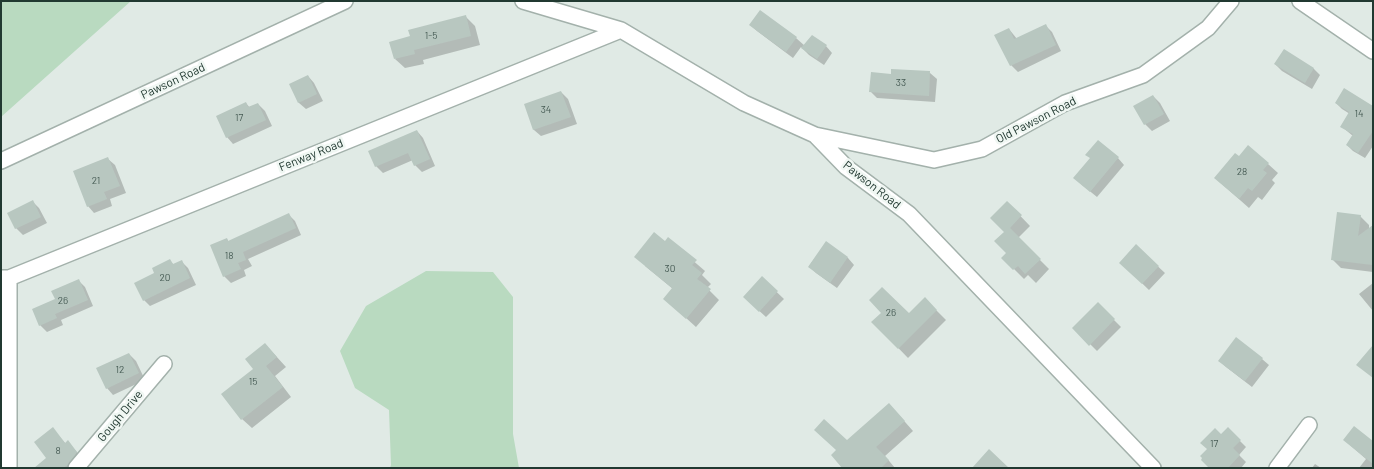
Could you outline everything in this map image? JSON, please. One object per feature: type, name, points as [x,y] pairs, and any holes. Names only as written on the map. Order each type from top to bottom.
[{"type":"street","name":"Pawson Road","points":[[1,161],[345,1]]},
{"type":"street","name":"Pawson Road","points":[[523,1],[621,30],[744,103],[815,135],[846,168],[909,214],[1154,468]]},
{"type":"street","name":"Old Pawson Road","points":[[815,135],[934,160],[982,149],[1065,103],[1143,75],[1208,28],[1231,1]]},
{"type":"street","points":[[1300,1],[1373,51]]},
{"type":"street","name":"Fenway Road","points":[[5,278],[621,30]]},
{"type":"street","points":[[5,278],[9,468]]},
{"type":"street","name":"Gough Drive","points":[[76,468],[164,364]]},
{"type":"street","points":[[1277,468],[1309,425]]},
{"type":"green space","points":[[1,1],[131,1],[1,117]]},
{"type":"green space","points":[[426,271],[493,272],[513,297],[513,434],[519,468],[390,468],[389,410],[355,388],[340,351],[366,306]]},
{"type":"building","points":[[760,10],[797,37],[786,52],[749,25]]},
{"type":"building","points":[[466,15],[471,36],[414,50],[415,54],[394,59],[389,42],[410,36],[408,30]]},
{"type":"building","points":[[1046,24],[1056,45],[1010,66],[994,35],[1009,28],[1014,39]]},
{"type":"building","points":[[812,35],[827,45],[817,59],[801,48]]},
{"type":"building","points":[[1284,49],[1314,68],[1305,83],[1274,64]]},
{"type":"building","points":[[891,69],[930,71],[929,96],[869,92],[871,72],[891,74]]},
{"type":"building","points":[[308,75],[317,94],[298,103],[289,84]]},
{"type":"building","points":[[1344,88],[1373,106],[1373,131],[1358,153],[1346,145],[1353,134],[1340,127],[1349,112],[1335,103]]},
{"type":"building","points":[[561,91],[571,117],[533,130],[524,104]]},
{"type":"building","points":[[1153,95],[1164,114],[1144,125],[1133,106]]},
{"type":"building","points":[[246,102],[248,107],[258,103],[266,120],[226,138],[216,116]]},
{"type":"building","points":[[417,130],[430,159],[414,166],[408,153],[375,167],[368,151]]},
{"type":"building","points":[[1098,140],[1119,157],[1090,192],[1073,178],[1090,158],[1085,155]]},
{"type":"building","points":[[1248,145],[1269,163],[1263,170],[1267,173],[1252,191],[1248,188],[1239,199],[1214,178],[1235,153],[1239,156]]},
{"type":"building","points":[[108,157],[120,186],[104,192],[107,199],[87,207],[73,171]]},
{"type":"building","points":[[33,200],[41,217],[15,229],[7,213]]},
{"type":"building","points":[[1007,201],[1022,215],[1010,228],[1041,259],[1025,274],[1018,266],[1013,270],[1001,258],[1006,253],[994,241],[1004,232],[990,218]]},
{"type":"building","points":[[1337,212],[1361,215],[1358,236],[1373,225],[1373,265],[1331,260]]},
{"type":"building","points":[[289,213],[296,228],[243,252],[246,260],[238,263],[241,269],[223,277],[210,245],[227,238],[228,241]]},
{"type":"building","points":[[654,232],[665,241],[668,237],[697,260],[692,265],[702,273],[697,279],[711,289],[686,319],[663,299],[672,288],[634,257]]},
{"type":"building","points":[[826,241],[848,257],[830,283],[808,267]]},
{"type":"building","points":[[1136,244],[1159,266],[1142,284],[1119,263]]},
{"type":"building","points":[[170,259],[173,264],[182,260],[190,278],[143,301],[134,283],[154,273],[152,268]]},
{"type":"building","points":[[762,276],[778,291],[759,312],[743,297]]},
{"type":"building","points":[[79,279],[88,300],[55,314],[57,318],[39,326],[32,309],[55,299],[51,291]]},
{"type":"building","points":[[882,287],[909,313],[925,297],[937,310],[898,349],[871,322],[881,313],[869,300]]},
{"type":"building","points":[[1098,302],[1115,319],[1089,346],[1072,328]]},
{"type":"building","points":[[1236,337],[1263,358],[1245,381],[1218,361]]},
{"type":"building","points":[[265,343],[277,357],[266,366],[283,387],[241,420],[221,394],[253,369],[245,359]]},
{"type":"building","points":[[1373,345],[1373,378],[1356,365]]},
{"type":"building","points":[[129,353],[139,373],[106,389],[96,368]]},
{"type":"building","points":[[889,403],[905,421],[876,447],[889,460],[881,468],[842,468],[831,455],[836,450],[814,430],[824,419],[847,440]]},
{"type":"building","points":[[1354,426],[1373,441],[1373,464],[1343,440]]},
{"type":"building","points":[[53,427],[65,443],[68,440],[77,452],[68,465],[63,468],[34,468],[46,458],[34,442]]},
{"type":"building","points":[[1228,427],[1241,440],[1233,448],[1240,455],[1228,468],[1209,468],[1201,460],[1200,456],[1207,449],[1200,443],[1215,428],[1221,434]]},
{"type":"building","points":[[989,449],[1009,468],[972,468]]}]
